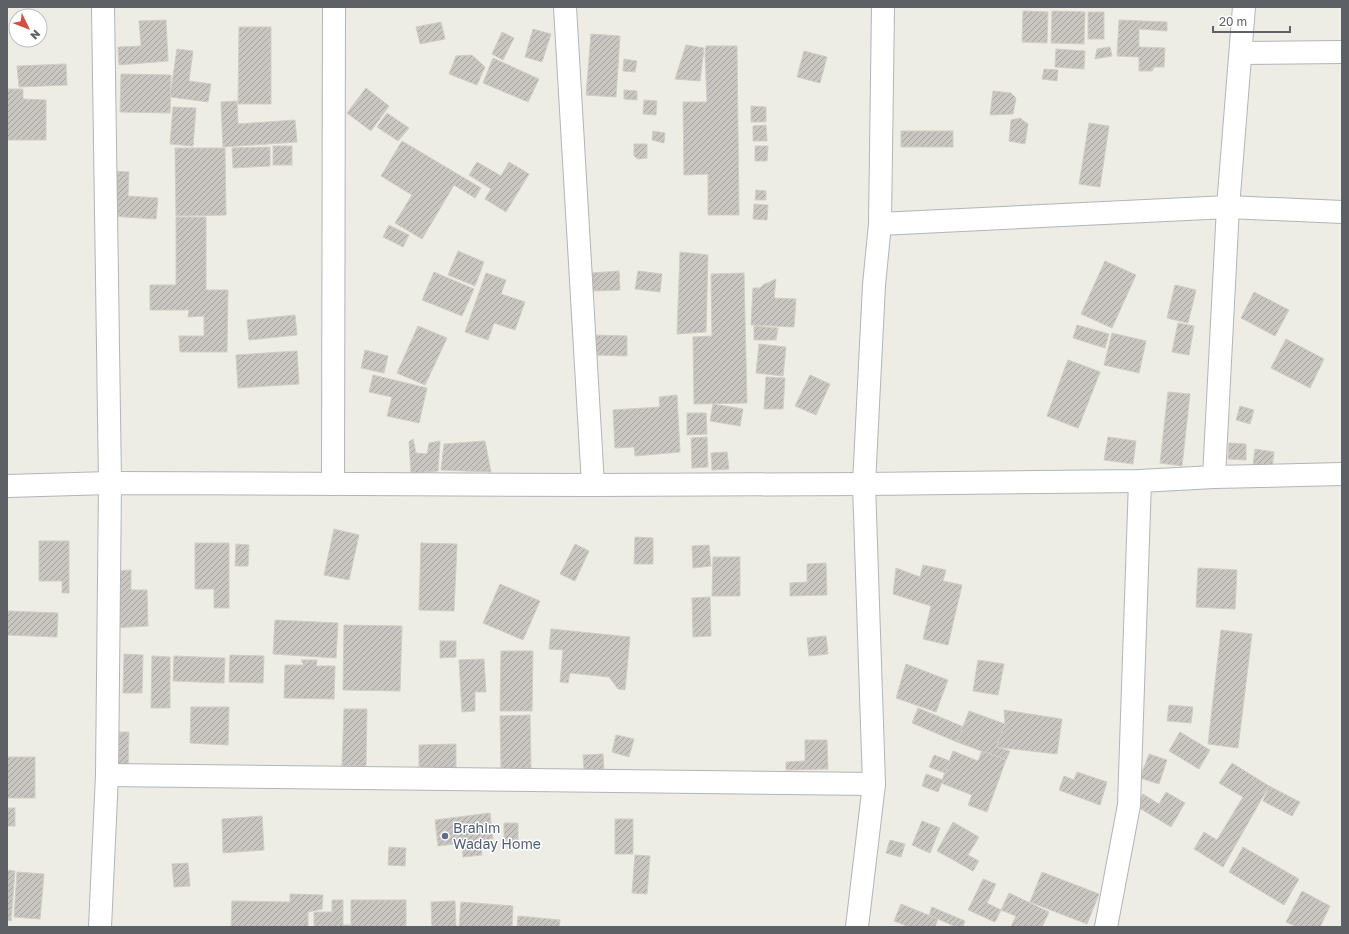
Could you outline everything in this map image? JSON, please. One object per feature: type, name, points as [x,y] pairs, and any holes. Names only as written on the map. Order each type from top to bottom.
[{"type":"street","points":[[100,927],[107,775],[110,483],[103,7]]},
{"type":"street","points":[[333,484],[334,7]]},
{"type":"street","points":[[565,7],[593,485]]},
{"type":"street","points":[[857,927],[874,784],[864,484],[874,285],[880,224],[884,7]]},
{"type":"street","points":[[1214,477],[1228,208],[1244,7]]},
{"type":"street","points":[[1241,53],[1342,52]]},
{"type":"street","points":[[880,224],[1228,208],[1342,212]]},
{"type":"street","points":[[7,486],[110,483],[593,485],[864,484],[1140,481],[1214,477],[1342,474]]},
{"type":"street","points":[[1106,927],[1129,805],[1140,481]]},
{"type":"street","points":[[107,775],[874,784]]},
{"type":"building","points":[[1023,11],[1048,12],[1047,43],[1022,42]]},
{"type":"building","points":[[1052,11],[1085,12],[1084,44],[1051,43]]},
{"type":"building","points":[[1088,12],[1104,12],[1104,39],[1088,39]]},
{"type":"building","points":[[166,20],[168,61],[119,65],[118,47],[141,46],[139,21]]},
{"type":"building","points":[[1119,20],[1167,22],[1167,31],[1139,29],[1139,47],[1165,48],[1164,67],[1154,67],[1152,71],[1139,71],[1139,57],[1117,56]]},
{"type":"building","points":[[441,22],[445,39],[420,44],[416,27]]},
{"type":"building","points":[[239,27],[271,27],[271,104],[238,104]]},
{"type":"building","points":[[533,29],[551,34],[542,62],[525,57]]},
{"type":"building","points":[[502,32],[514,38],[503,60],[492,54]]},
{"type":"building","points":[[591,34],[620,36],[616,97],[586,95]]},
{"type":"building","points":[[686,45],[704,48],[700,81],[675,79]]},
{"type":"building","points":[[706,46],[737,46],[739,215],[708,215],[708,174],[684,175],[683,102],[707,102]]},
{"type":"building","points":[[1110,47],[1112,56],[1095,59],[1097,49]]},
{"type":"building","points":[[177,49],[193,51],[189,81],[211,84],[208,102],[170,97]]},
{"type":"building","points":[[1056,49],[1085,51],[1084,69],[1055,67]]},
{"type":"building","points":[[804,51],[827,57],[820,83],[797,77]]},
{"type":"building","points":[[472,55],[485,67],[477,85],[449,74],[456,56]]},
{"type":"building","points":[[493,58],[539,79],[528,102],[483,83]]},
{"type":"building","points":[[624,59],[637,61],[635,72],[623,71]]},
{"type":"building","points":[[66,64],[67,85],[19,87],[17,66]]},
{"type":"building","points":[[1044,69],[1058,70],[1057,81],[1042,79]]},
{"type":"building","points":[[121,74],[171,75],[170,113],[120,112]]},
{"type":"building","points":[[366,88],[389,106],[371,131],[347,113]]},
{"type":"building","points":[[7,89],[23,89],[23,99],[46,100],[46,140],[7,140]]},
{"type":"building","points":[[624,90],[637,91],[637,100],[624,99]]},
{"type":"building","points":[[993,91],[1011,93],[1016,98],[1013,114],[990,115]]},
{"type":"building","points":[[644,100],[657,101],[656,115],[643,114]]},
{"type":"building","points":[[237,101],[238,124],[295,120],[297,142],[223,147],[221,102]]},
{"type":"building","points":[[751,106],[766,107],[766,122],[751,122]]},
{"type":"building","points":[[173,107],[196,108],[193,146],[170,144]]},
{"type":"building","points":[[387,113],[409,128],[398,141],[377,127]]},
{"type":"building","points":[[1020,118],[1028,124],[1025,144],[1009,141],[1011,120]]},
{"type":"building","points":[[1089,123],[1109,126],[1100,187],[1079,184]]},
{"type":"building","points":[[766,125],[767,141],[753,141],[753,126]]},
{"type":"building","points":[[653,131],[665,133],[664,143],[652,140]]},
{"type":"building","points":[[901,131],[953,131],[953,147],[901,147]]},
{"type":"building","points":[[402,141],[481,188],[475,198],[454,185],[422,239],[395,223],[412,195],[381,176]]},
{"type":"building","points":[[634,144],[647,144],[647,158],[638,159],[634,156]]},
{"type":"building","points":[[273,146],[292,146],[292,165],[273,165]]},
{"type":"building","points":[[755,146],[768,146],[767,161],[755,161]]},
{"type":"building","points":[[270,147],[270,166],[233,168],[232,148]]},
{"type":"building","points":[[175,148],[225,148],[226,215],[176,216]]},
{"type":"building","points":[[477,162],[501,176],[509,162],[529,174],[506,212],[485,199],[491,189],[469,175]]},
{"type":"building","points":[[113,171],[129,172],[128,196],[158,198],[156,219],[110,216]]},
{"type":"building","points":[[756,190],[766,191],[766,200],[755,200]]},
{"type":"building","points":[[754,204],[768,205],[767,220],[753,219]]},
{"type":"building","points":[[176,217],[206,217],[206,290],[228,290],[227,352],[180,352],[179,336],[204,336],[204,316],[188,317],[189,310],[150,310],[150,285],[176,285]]},
{"type":"building","points":[[389,225],[409,235],[403,247],[383,237]]},
{"type":"building","points":[[458,251],[484,262],[475,286],[448,275]]},
{"type":"building","points":[[680,252],[708,255],[706,332],[677,334]]},
{"type":"building","points":[[1105,261],[1136,275],[1112,328],[1081,314]]},
{"type":"building","points":[[619,271],[620,290],[592,291],[591,273]]},
{"type":"building","points":[[638,271],[662,274],[660,292],[635,289]]},
{"type":"building","points":[[434,272],[474,289],[462,316],[422,300]]},
{"type":"building","points":[[486,273],[506,280],[501,294],[525,302],[515,330],[494,323],[488,340],[465,332]]},
{"type":"building","points":[[744,273],[747,403],[694,404],[693,337],[712,336],[711,274]]},
{"type":"building","points":[[776,279],[774,298],[796,299],[794,327],[751,325],[753,288],[760,288]]},
{"type":"building","points":[[1175,285],[1196,290],[1188,323],[1167,318]]},
{"type":"building","points":[[1254,292],[1289,310],[1275,336],[1241,318]]},
{"type":"building","points":[[295,315],[297,335],[249,340],[247,320]]},
{"type":"building","points":[[1178,323],[1194,326],[1189,355],[1172,352]]},
{"type":"building","points":[[1077,325],[1109,334],[1105,348],[1073,338]]},
{"type":"building","points":[[418,326],[447,338],[425,385],[397,373]]},
{"type":"building","points":[[754,326],[778,328],[776,340],[754,340]]},
{"type":"building","points":[[1112,333],[1146,341],[1139,373],[1104,365]]},
{"type":"building","points":[[593,335],[627,336],[627,356],[593,355]]},
{"type":"building","points":[[1286,339],[1324,359],[1310,388],[1271,368]]},
{"type":"building","points":[[759,344],[786,347],[783,376],[756,373]]},
{"type":"building","points":[[365,350],[388,356],[384,373],[361,368]]},
{"type":"building","points":[[297,351],[299,384],[238,388],[236,355]]},
{"type":"building","points":[[1068,360],[1100,372],[1078,428],[1047,416]]},
{"type":"building","points":[[1068,360],[1100,372],[1078,428],[1047,416]]},
{"type":"building","points":[[373,375],[427,388],[419,423],[387,416],[392,397],[369,392]]},
{"type":"building","points":[[810,375],[830,384],[816,415],[795,406]]},
{"type":"building","points":[[766,377],[785,378],[783,409],[764,409]]},
{"type":"building","points":[[1168,392],[1190,394],[1182,466],[1160,463]]},
{"type":"building","points":[[677,395],[680,452],[635,456],[634,447],[615,448],[613,410],[660,407],[659,397]]},
{"type":"building","points":[[713,404],[743,409],[740,426],[710,421]]},
{"type":"building","points":[[1240,406],[1254,410],[1250,424],[1236,420]]},
{"type":"building","points":[[687,413],[706,413],[707,434],[687,435]]},
{"type":"building","points":[[707,437],[708,467],[692,468],[691,438]]},
{"type":"building","points":[[1108,437],[1136,441],[1133,464],[1104,460]]},
{"type":"building","points":[[413,439],[416,453],[427,454],[429,443],[440,441],[438,471],[411,473],[409,442]]},
{"type":"building","points":[[485,441],[491,472],[441,470],[444,444]]},
{"type":"building","points":[[1229,443],[1246,444],[1246,460],[1228,459]]},
{"type":"building","points":[[1255,449],[1274,452],[1272,468],[1253,465]]},
{"type":"building","points":[[727,452],[729,469],[712,470],[711,453]]},
{"type":"building","points":[[334,529],[359,535],[349,580],[324,575]]},
{"type":"building","points":[[635,537],[653,538],[653,564],[634,564]]},
{"type":"building","points":[[39,541],[69,541],[69,593],[62,593],[62,581],[39,581]]},
{"type":"building","points":[[195,543],[229,543],[229,608],[214,608],[214,589],[195,589]]},
{"type":"building","points":[[421,543],[457,544],[454,611],[419,610]]},
{"type":"building","points":[[236,544],[249,545],[248,566],[235,566]]},
{"type":"building","points":[[575,544],[589,551],[575,581],[560,574]]},
{"type":"building","points":[[709,545],[711,566],[693,568],[692,546]]},
{"type":"building","points":[[713,557],[740,557],[740,596],[712,596]]},
{"type":"building","points":[[826,563],[827,595],[790,596],[790,583],[807,582],[807,564]]},
{"type":"building","points":[[923,565],[946,570],[943,581],[962,585],[948,645],[923,639],[931,606],[893,594],[896,568],[920,577]]},
{"type":"building","points":[[1198,568],[1237,570],[1235,609],[1196,607]]},
{"type":"building","points":[[131,570],[131,590],[147,590],[148,626],[113,628],[111,571]]},
{"type":"building","points":[[500,584],[540,601],[523,640],[483,623]]},
{"type":"building","points":[[710,597],[711,636],[693,637],[692,598]]},
{"type":"building","points":[[8,611],[58,613],[57,637],[7,635]]},
{"type":"building","points":[[275,620],[338,623],[336,658],[273,654]]},
{"type":"building","points":[[344,625],[402,626],[400,691],[343,690]]},
{"type":"building","points":[[551,629],[630,637],[625,690],[618,689],[609,677],[570,673],[568,683],[560,682],[563,650],[549,649]]},
{"type":"building","points":[[1221,630],[1252,634],[1238,748],[1208,744]]},
{"type":"building","points":[[826,636],[828,654],[809,656],[807,638]]},
{"type":"building","points":[[440,641],[456,641],[456,657],[440,658]]},
{"type":"building","points":[[501,651],[533,651],[532,711],[500,711]]},
{"type":"building","points":[[124,654],[143,655],[142,693],[123,693]]},
{"type":"building","points":[[230,655],[264,656],[263,683],[229,682]]},
{"type":"building","points":[[152,656],[170,657],[170,708],[151,708]]},
{"type":"building","points":[[174,656],[225,658],[224,683],[173,681]]},
{"type":"building","points":[[484,659],[486,692],[475,692],[475,711],[462,712],[459,660]]},
{"type":"building","points":[[301,660],[317,660],[316,666],[335,666],[334,699],[284,698],[285,665],[304,665]]},
{"type":"building","points":[[978,660],[1004,664],[998,695],[973,691]]},
{"type":"building","points":[[906,664],[948,680],[936,712],[896,698]]},
{"type":"building","points":[[1169,705],[1193,707],[1191,723],[1167,721]]},
{"type":"building","points":[[191,707],[229,707],[228,745],[190,743]]},
{"type":"building","points":[[918,708],[964,727],[957,742],[912,723]]},
{"type":"building","points":[[344,709],[367,709],[366,766],[342,766]]},
{"type":"building","points":[[1004,710],[1062,719],[1057,754],[996,747],[1005,724]]},
{"type":"building","points":[[969,711],[1005,724],[996,747],[1010,751],[1006,760],[957,742]]},
{"type":"building","points":[[530,715],[531,768],[501,769],[500,716]]},
{"type":"building","points":[[111,732],[129,732],[128,770],[110,770]]},
{"type":"building","points":[[1180,732],[1210,750],[1199,769],[1169,751]]},
{"type":"building","points":[[616,735],[634,739],[629,757],[612,752]]},
{"type":"building","points":[[805,740],[827,740],[828,769],[786,770],[786,762],[805,761]]},
{"type":"building","points":[[456,744],[456,772],[419,772],[419,745]]},
{"type":"building","points":[[953,751],[978,761],[982,751],[1006,760],[987,812],[968,805],[972,795],[941,783]]},
{"type":"building","points":[[603,754],[604,769],[584,771],[583,755]]},
{"type":"building","points":[[1149,754],[1167,760],[1159,784],[1140,778]]},
{"type":"building","points":[[934,755],[950,761],[945,773],[929,767]]},
{"type":"building","points":[[7,757],[35,757],[35,798],[7,798]]},
{"type":"building","points":[[1232,763],[1269,786],[1223,867],[1194,849],[1204,832],[1217,840],[1243,797],[1219,783]]},
{"type":"building","points":[[1077,772],[1107,782],[1100,805],[1059,790],[1064,776],[1074,780]]},
{"type":"building","points":[[926,774],[943,780],[938,792],[922,786]]},
{"type":"building","points":[[1269,786],[1300,802],[1292,816],[1263,801]]},
{"type":"building","points":[[1166,792],[1185,803],[1171,827],[1136,806],[1143,794],[1159,804]]},
{"type":"building","points":[[7,808],[15,808],[15,826],[7,826]]},
{"type":"building","points":[[490,813],[493,839],[480,840],[482,855],[463,857],[462,843],[438,846],[435,820]]},
{"type":"building","points":[[262,816],[264,850],[223,853],[222,819]]},
{"type":"building","points":[[615,819],[633,819],[633,854],[615,854]]},
{"type":"building","points":[[922,821],[940,828],[930,853],[912,845]]},
{"type":"building","points":[[953,822],[979,837],[968,855],[979,861],[973,871],[937,851]]},
{"type":"building","points":[[504,823],[518,823],[518,845],[504,846]]},
{"type":"building","points":[[890,840],[905,844],[901,857],[886,853]]},
{"type":"building","points":[[389,847],[406,848],[405,866],[388,865]]},
{"type":"building","points":[[1243,847],[1299,879],[1284,905],[1229,872]]},
{"type":"building","points":[[635,855],[650,856],[647,894],[632,893]]},
{"type":"building","points":[[188,863],[190,886],[174,887],[172,864]]},
{"type":"building","points":[[7,870],[15,871],[11,921],[7,920]]},
{"type":"building","points":[[17,872],[44,874],[40,919],[14,917]]},
{"type":"building","points":[[1042,872],[1099,894],[1087,924],[1030,902]]},
{"type":"building","points":[[983,879],[996,884],[987,903],[1001,910],[995,922],[968,910]]},
{"type":"building","points":[[1302,891],[1330,906],[1320,927],[1297,927],[1286,922]]},
{"type":"building","points":[[1009,893],[1049,912],[1042,927],[1011,927],[1016,916],[1001,910]]},
{"type":"building","points":[[290,894],[323,895],[322,909],[308,912],[308,927],[231,927],[232,901],[290,902]]},
{"type":"building","points":[[332,900],[343,900],[343,925],[351,925],[351,900],[406,900],[406,927],[314,927],[314,912],[332,912]]},
{"type":"building","points":[[455,901],[456,927],[432,927],[431,902]]},
{"type":"building","points":[[461,902],[513,906],[512,927],[459,927]]},
{"type":"building","points":[[901,904],[938,919],[935,927],[909,927],[894,921]]},
{"type":"building","points":[[932,907],[965,921],[963,927],[956,927],[929,915]]},
{"type":"building","points":[[518,916],[560,920],[559,927],[517,927]]},
{"type":"place","name":"Brahim Waday Home","points":[[445,836]]}]
